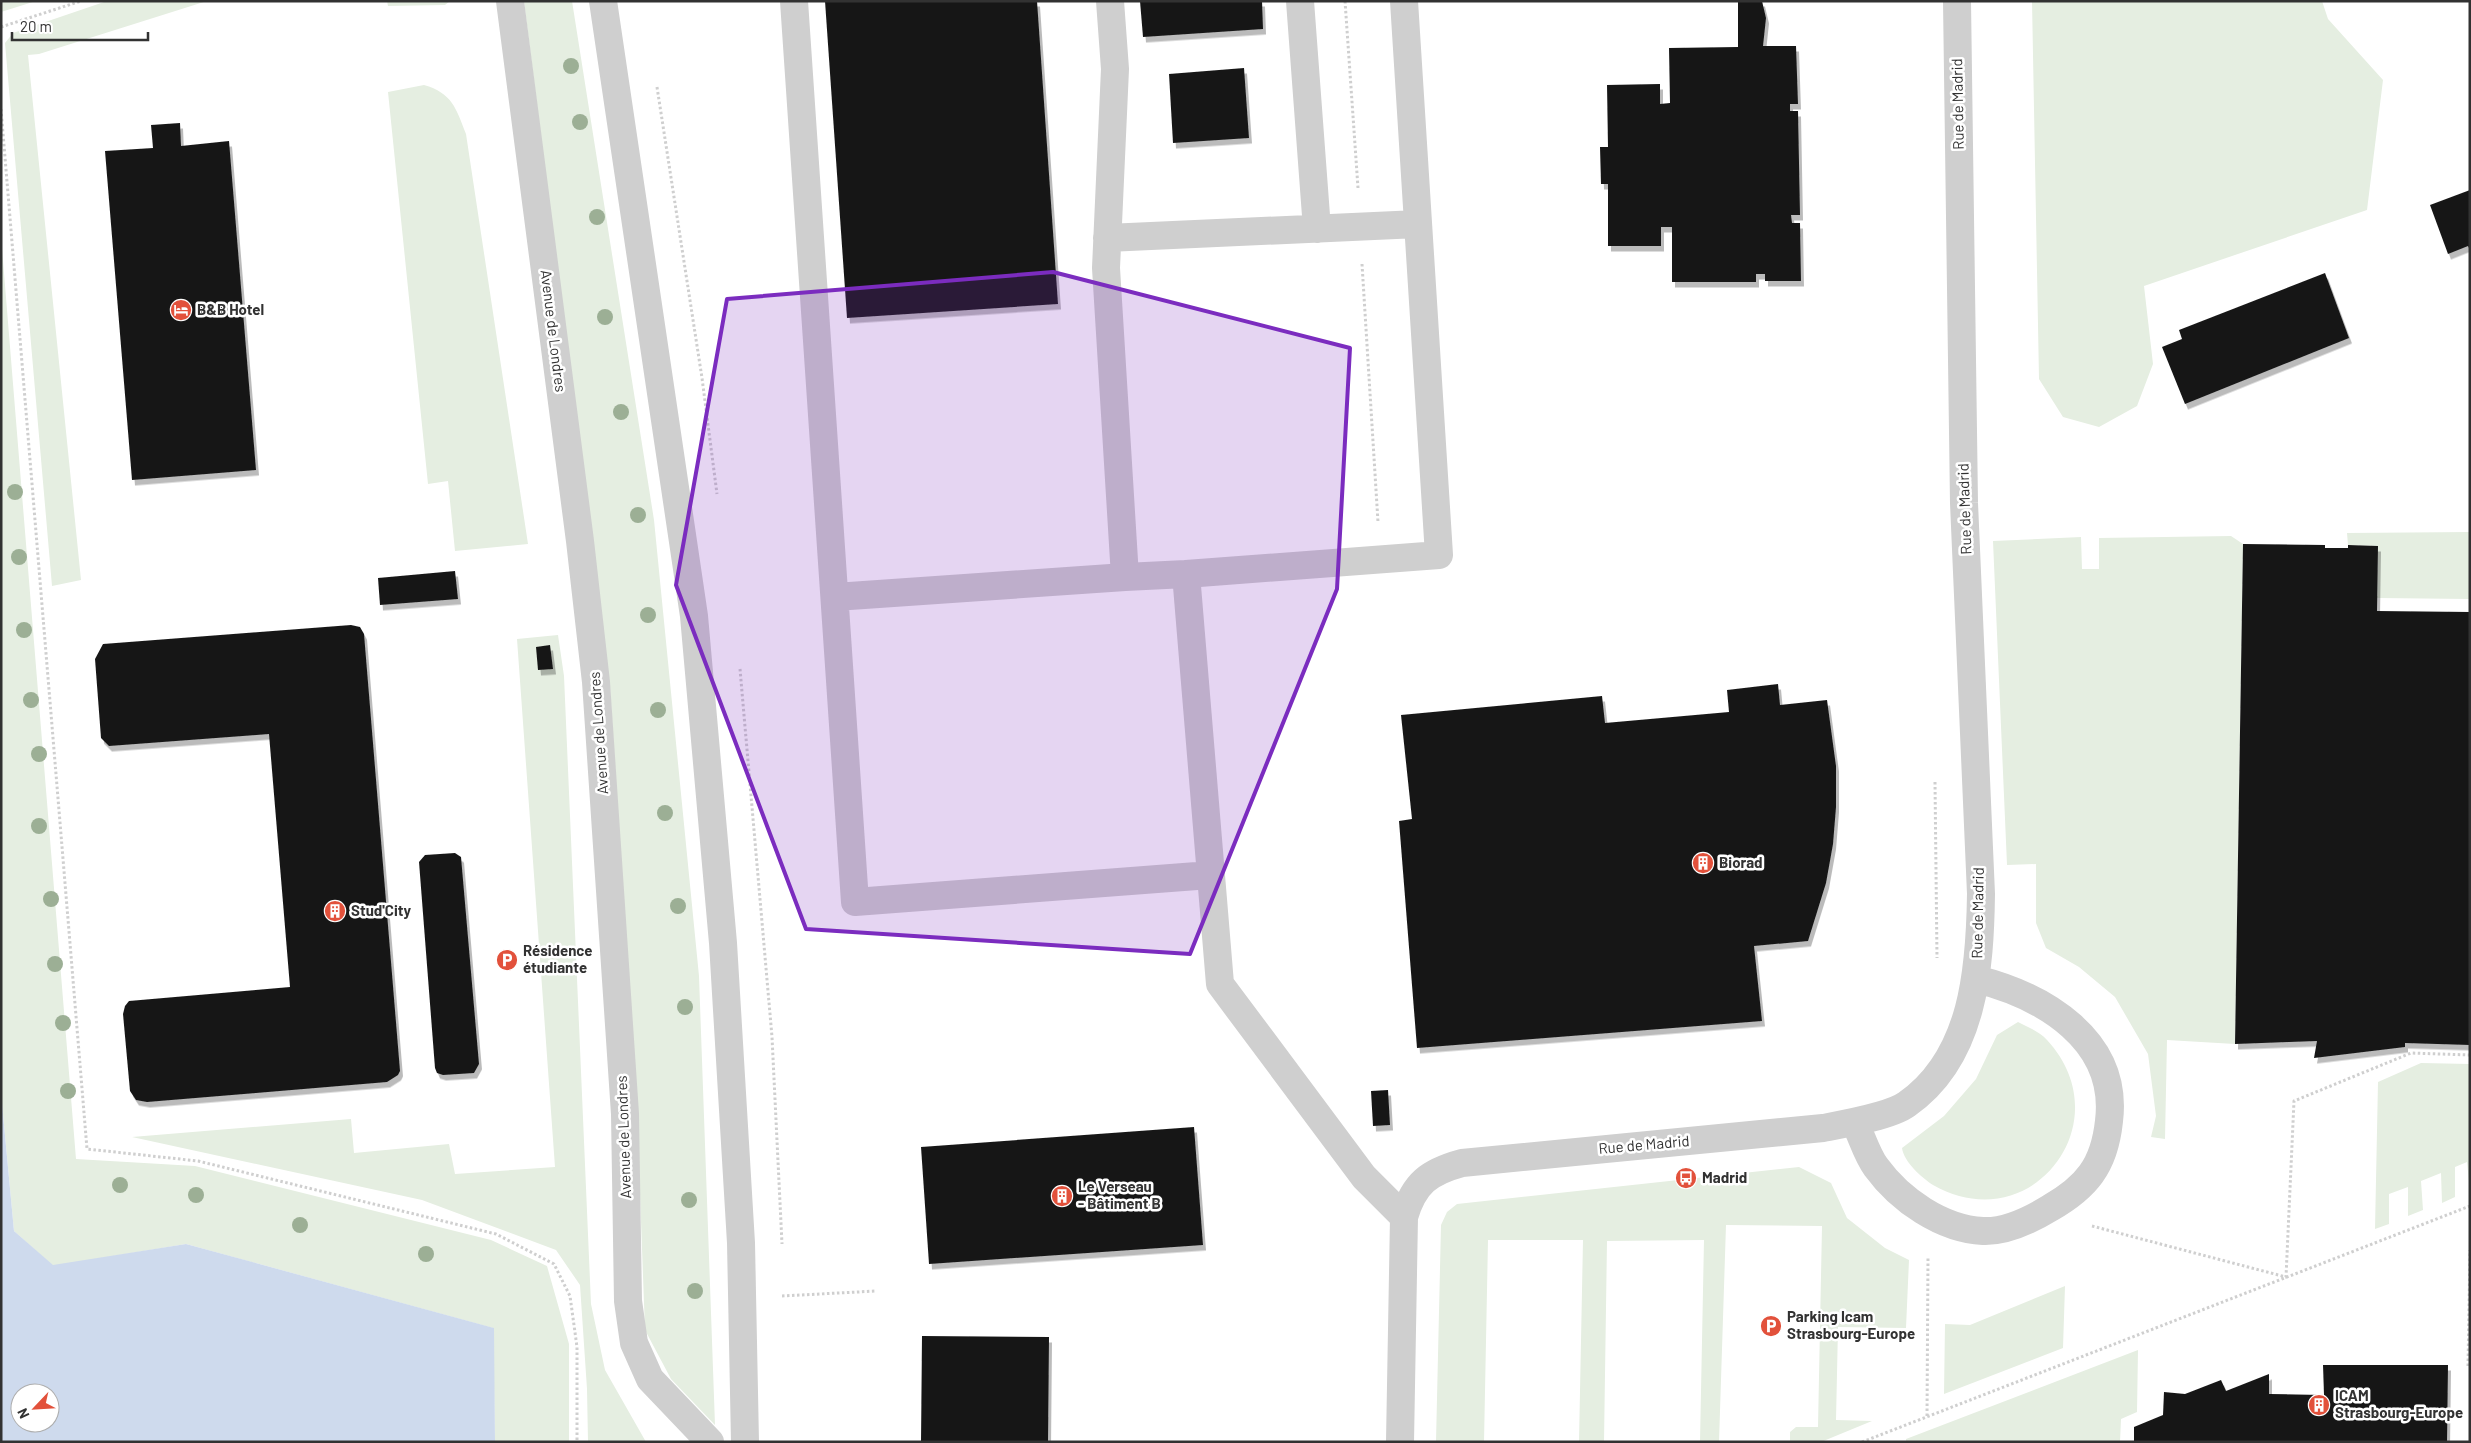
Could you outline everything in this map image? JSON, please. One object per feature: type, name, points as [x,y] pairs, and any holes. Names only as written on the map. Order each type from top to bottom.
[{"type":"street","name":"Avenue de Londres","points":[[510,1],[580,541],[596,682],[625,1114],[628,1302],[634,1343],[650,1379],[710,1442]]},
{"type":"street","points":[[603,1],[694,616],[724,952],[741,1243],[745,1442]]},
{"type":"street","points":[[794,1],[855,902],[1210,875]]},
{"type":"street","points":[[1110,1],[1115,69],[1107,277],[1125,577]]},
{"type":"street","points":[[1300,1],[1317,229]]},
{"type":"street","points":[[835,598],[1439,555],[1404,1]]},
{"type":"street","name":"Rue de Madrid","points":[[1400,1442],[1404,1217],[1408,1202],[1419,1185],[1428,1176],[1462,1163],[1823,1128],[1855,1123],[1906,1105],[1930,1082],[1956,1046],[1964,1025],[1976,978],[1980,938],[1981,894],[1964,510],[1957,1]]},
{"type":"street","points":[[1107,238],[1418,224]]},
{"type":"street","points":[[1186,574],[1220,984],[1364,1177],[1404,1217]]},
{"type":"street","points":[[1855,1123],[1876,1167],[1905,1198],[1943,1222],[1984,1231],[2027,1222],[2064,1200],[2091,1174],[2107,1142],[2111,1105],[2104,1068],[2085,1037],[2056,1013],[2024,995],[1976,978]]},
{"type":"path","points":[[1,27],[81,1]]},
{"type":"path","points":[[1345,1],[1380,559]]},
{"type":"path","points":[[1,109],[87,1149],[198,1161],[496,1234],[554,1264],[570,1296],[576,1347],[577,1442]]},
{"type":"path","points":[[1935,780],[1937,966]]},
{"type":"path","points":[[2286,1277],[2294,1101],[2411,1053],[2470,1055]]},
{"type":"path","points":[[1862,1442],[2470,1206]]},
{"type":"path","points":[[2090,1226],[2286,1277]]},
{"type":"path","points":[[2468,1366],[2470,1250]]},
{"type":"path","points":[[1927,1416],[1928,1255]]},
{"type":"path","points":[[782,1296],[876,1291]]},
{"type":"highlighted area","points":[[1053,272],[1350,348],[1337,589],[1190,954],[806,929],[676,585],[727,299]]},
{"type":"shaded area","points":[[1,1],[36,1],[1,12]]},
{"type":"shaded area","points":[[107,1],[207,1],[39,54],[28,55],[81,580],[52,586],[5,43],[13,33]]},
{"type":"shaded area","points":[[387,1],[450,1],[445,5],[388,6]]},
{"type":"shaded area","points":[[524,1],[572,1],[654,520],[699,976],[715,1425],[671,1379],[645,1330],[637,1113],[610,687]]},
{"type":"shaded area","points":[[2032,1],[2322,1],[2328,19],[2383,80],[2367,210],[2144,286],[2153,364],[2137,406],[2099,427],[2063,417],[2039,379]]},
{"type":"shaded area","points":[[424,85],[441,92],[447,97],[456,109],[466,134],[528,544],[455,551],[448,481],[428,484],[388,92]]},
{"type":"shaded area","points":[[1,236],[76,1159],[195,1166],[491,1240],[547,1266],[569,1344],[569,1442],[495,1442],[493,1328],[186,1244],[53,1266],[14,1231],[1,1093]]},
{"type":"shaded area","points":[[2470,532],[2470,599],[2377,598],[2378,546],[2348,545],[2347,533]]},
{"type":"shaded area","points":[[2231,536],[2243,544],[2235,1044],[2167,1040],[2165,1139],[2151,1137],[2156,1116],[2148,1054],[2115,997],[2079,967],[2046,948],[2036,923],[2036,864],[2007,865],[1993,541],[2081,537],[2082,569],[2099,569],[2099,538]]},
{"type":"shaded area","points":[[558,635],[564,676],[591,1304],[605,1370],[646,1442],[588,1442],[587,1389],[580,1285],[556,1250],[422,1200],[132,1137],[351,1119],[354,1153],[449,1144],[455,1174],[555,1167],[517,639]]},
{"type":"shaded area","points":[[2018,1022],[2034,1030],[2047,1040],[2068,1072],[2075,1105],[2070,1137],[2055,1164],[2032,1185],[2003,1198],[1969,1198],[1933,1185],[1910,1164],[1902,1148],[1944,1116],[1976,1079],[1997,1035]]},
{"type":"shaded area","points":[[2421,1063],[2470,1064],[2470,1191],[2467,1162],[2455,1167],[2455,1197],[2442,1203],[2441,1173],[2421,1181],[2423,1210],[2408,1216],[2408,1187],[2389,1194],[2389,1224],[2375,1229],[2378,1082]]},
{"type":"shaded area","points":[[1799,1167],[1831,1183],[1847,1218],[1885,1248],[1909,1260],[1906,1328],[1838,1327],[1836,1420],[1872,1421],[1821,1442],[1790,1442],[1790,1432],[1796,1427],[1818,1427],[1822,1226],[1726,1225],[1719,1442],[1700,1442],[1704,1240],[1607,1241],[1604,1442],[1579,1442],[1583,1240],[1488,1240],[1484,1442],[1436,1442],[1441,1225],[1447,1212],[1457,1204]]},
{"type":"shaded area","points":[[2065,1286],[2063,1348],[1944,1394],[1945,1324],[1970,1325]]},
{"type":"shaded area","points":[[2138,1350],[2137,1412],[2121,1419],[2120,1442],[1906,1442],[1906,1439]]},
{"type":"water","points":[[1,1093],[14,1231],[53,1265],[186,1244],[494,1328],[495,1442],[1,1442]]},
{"type":"building","points":[[825,1],[1037,1],[1058,304],[847,318]]},
{"type":"building","points":[[1140,1],[1262,1],[1263,29],[1143,37]]},
{"type":"building","points":[[1738,1],[1762,1],[1766,18],[1763,46],[1796,46],[1798,104],[1790,104],[1790,111],[1798,111],[1800,215],[1791,215],[1792,223],[1800,223],[1801,281],[1765,281],[1765,274],[1756,274],[1756,282],[1672,282],[1672,227],[1661,227],[1661,246],[1608,246],[1608,184],[1601,184],[1600,147],[1608,147],[1607,85],[1660,84],[1660,104],[1670,103],[1669,48],[1738,47]]},
{"type":"building","points":[[1244,68],[1249,138],[1173,143],[1169,74]]},
{"type":"building","name":"B&B Hotel","points":[[180,123],[181,146],[229,141],[256,470],[132,480],[105,151],[153,148],[151,125]]},
{"type":"building","points":[[2470,190],[2470,250],[2468,246],[2448,254],[2430,205]]},
{"type":"building","points":[[2325,273],[2349,338],[2185,404],[2162,347],[2182,339],[2179,330]]},
{"type":"building","points":[[2243,544],[2325,545],[2325,548],[2348,548],[2348,545],[2378,546],[2377,611],[2470,612],[2470,1045],[2405,1043],[2405,1047],[2314,1058],[2317,1041],[2235,1044]]},
{"type":"building","points":[[455,571],[458,599],[380,605],[378,578]]},
{"type":"building","name":"Stud'City","points":[[351,625],[360,627],[364,634],[400,1071],[398,1075],[387,1082],[147,1102],[136,1100],[130,1091],[123,1014],[125,1006],[129,1001],[290,987],[269,734],[109,746],[101,738],[95,659],[103,644]]},
{"type":"building","points":[[550,645],[553,669],[538,670],[536,647]]},
{"type":"building","name":"Biorad","points":[[1778,684],[1780,705],[1827,700],[1836,766],[1836,807],[1833,844],[1826,883],[1808,941],[1754,946],[1762,1021],[1417,1048],[1399,821],[1412,819],[1401,715],[1602,696],[1605,723],[1729,712],[1727,690]]},
{"type":"building","points":[[455,853],[461,857],[479,1064],[474,1073],[443,1075],[437,1073],[435,1068],[419,862],[425,855]]},
{"type":"building","points":[[1388,1090],[1390,1125],[1373,1126],[1371,1091]]},
{"type":"building","name":"Le Verseau - Bâtiment B","points":[[1194,1127],[1203,1245],[929,1264],[921,1147]]},
{"type":"building","points":[[922,1336],[1049,1337],[1048,1442],[921,1442]]},
{"type":"building","name":"ICAM Strasbourg-Europe","points":[[2323,1365],[2448,1365],[2447,1442],[2134,1442],[2134,1427],[2163,1415],[2164,1392],[2185,1394],[2221,1380],[2226,1391],[2269,1374],[2269,1394],[2324,1395]]},
{"type":"place","name":"B&B Hotel","points":[[181,310]]},
{"type":"place","name":"Biorad","points":[[1703,863]]},
{"type":"place","name":"Stud'City","points":[[335,911]]},
{"type":"place","name":"Résidence étudiante","points":[[507,960]]},
{"type":"place","name":"Madrid","points":[[1686,1178]]},
{"type":"place","name":"Le Verseau - Bâtiment B","points":[[1062,1196]]},
{"type":"place","name":"Parking Icam Strasbourg-Europe","points":[[1771,1326]]},
{"type":"place","name":"ICAM Strasbourg-Europe","points":[[2319,1405]]}]
